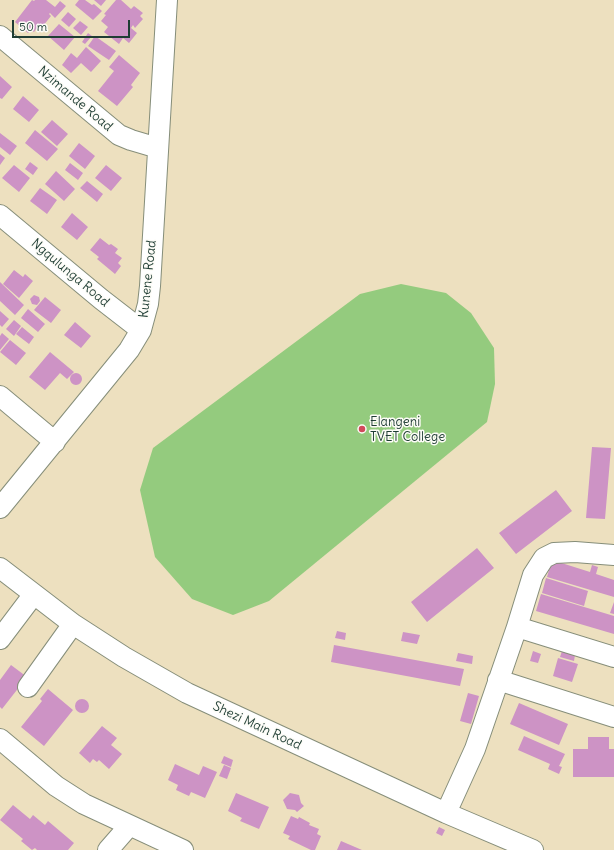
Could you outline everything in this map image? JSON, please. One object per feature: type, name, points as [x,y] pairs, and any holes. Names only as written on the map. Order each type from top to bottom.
[{"type":"street","name":"Kunene Road","points":[[0,508],[130,350],[141,330],[148,304],[150,286],[167,0]]},
{"type":"street","name":"Nzimande Road","points":[[0,36],[118,135],[158,148]]},
{"type":"street","name":"Ngqulunga Road","points":[[0,215],[101,299],[141,330]]},
{"type":"street","points":[[0,396],[55,442]]},
{"type":"street","points":[[446,813],[475,749],[517,627],[533,575],[544,558],[554,553],[575,552],[614,556]]},
{"type":"street","name":"Shezi Main Road","points":[[0,568],[73,624],[124,657],[187,693],[446,813],[533,850]]},
{"type":"street","points":[[0,639],[34,594]]},
{"type":"street","points":[[28,687],[73,624]]},
{"type":"street","points":[[517,627],[614,657]]},
{"type":"street","points":[[498,680],[614,717]]},
{"type":"street","points":[[0,739],[56,786],[84,804],[183,850]]},
{"type":"street","points":[[108,850],[129,826]]},
{"type":"green space","points":[[401,284],[446,293],[471,313],[494,348],[495,384],[487,422],[269,601],[233,615],[192,599],[155,557],[140,490],[153,448],[360,294]]},
{"type":"building","points":[[32,0],[46,0],[55,7],[60,1],[66,6],[55,18],[50,13],[49,14],[51,16],[39,31],[36,29],[34,32],[31,30],[28,33],[15,22]]},
{"type":"building","points":[[79,0],[85,0],[92,5],[94,4],[102,11],[93,20],[75,5]]},
{"type":"building","points":[[94,0],[106,0],[101,6]]},
{"type":"building","points":[[116,0],[121,0],[131,9],[134,6],[143,13],[140,16],[143,19],[135,28],[133,25],[131,28],[137,33],[129,43],[123,38],[119,44],[104,32],[108,27],[101,21],[106,15],[104,14]]},
{"type":"building","points":[[68,12],[76,19],[69,27],[61,20]]},
{"type":"building","points":[[80,21],[88,27],[81,35],[73,28]]},
{"type":"building","points":[[59,24],[75,37],[64,50],[48,36]]},
{"type":"building","points":[[88,33],[92,36],[85,44],[82,42]]},
{"type":"building","points":[[95,36],[116,51],[109,60],[88,46]]},
{"type":"building","points":[[86,47],[101,61],[91,72],[81,63],[71,73],[62,65],[71,53],[77,58]]},
{"type":"building","points":[[119,55],[140,73],[131,85],[133,87],[117,106],[98,91],[114,71],[109,67]]},
{"type":"building","points":[[0,76],[12,87],[2,99],[0,98]]},
{"type":"building","points":[[23,96],[39,110],[29,122],[13,109]]},
{"type":"building","points":[[52,120],[68,134],[57,146],[41,132]]},
{"type":"building","points":[[35,130],[58,149],[47,161],[25,143]]},
{"type":"building","points":[[0,133],[17,146],[10,155],[0,147]]},
{"type":"building","points":[[79,143],[95,156],[85,169],[69,156]]},
{"type":"building","points":[[0,154],[5,158],[0,165]]},
{"type":"building","points":[[30,162],[38,168],[33,175],[25,169]]},
{"type":"building","points":[[70,163],[83,173],[78,180],[65,170]]},
{"type":"building","points":[[14,165],[30,178],[19,192],[2,178]]},
{"type":"building","points":[[106,165],[122,178],[111,191],[95,178]]},
{"type":"building","points":[[56,171],[75,189],[64,201],[45,184]]},
{"type":"building","points":[[87,181],[103,194],[97,202],[80,188]]},
{"type":"building","points":[[40,188],[57,200],[47,214],[30,201]]},
{"type":"building","points":[[72,213],[88,227],[77,240],[61,227]]},
{"type":"building","points":[[100,238],[109,245],[111,244],[118,249],[115,253],[122,258],[118,263],[121,266],[115,274],[97,259],[99,257],[90,250]]},
{"type":"building","points":[[14,270],[23,277],[25,274],[33,281],[19,298],[3,284]]},
{"type":"building","points":[[0,282],[24,305],[15,315],[0,301]]},
{"type":"building","points":[[34,295],[39,297],[40,301],[37,305],[32,304],[30,299]]},
{"type":"building","points":[[45,297],[61,310],[51,323],[34,310]]},
{"type":"building","points":[[28,309],[45,324],[38,332],[21,318]]},
{"type":"building","points":[[0,311],[9,319],[2,327],[0,325]]},
{"type":"building","points":[[14,320],[21,326],[14,336],[6,329]]},
{"type":"building","points":[[75,322],[91,336],[81,348],[64,335]]},
{"type":"building","points":[[22,327],[34,337],[29,344],[16,334]]},
{"type":"building","points":[[2,333],[9,339],[0,350],[0,336]]},
{"type":"building","points":[[10,340],[26,353],[16,365],[0,352]]},
{"type":"building","points":[[50,352],[74,372],[67,379],[60,373],[45,390],[29,377]]},
{"type":"building","points":[[74,373],[78,373],[82,379],[78,385],[74,385],[70,381],[70,377]]},
{"type":"building","points":[[592,447],[611,448],[605,519],[586,518]]},
{"type":"building","points":[[556,490],[572,511],[516,554],[499,533]]},
{"type":"building","points":[[477,548],[494,568],[427,622],[411,602]]},
{"type":"building","points":[[552,560],[590,572],[592,565],[598,567],[596,574],[614,580],[614,597],[547,577]]},
{"type":"building","points":[[546,578],[588,591],[584,606],[542,593]]},
{"type":"building","points":[[541,594],[614,616],[614,634],[536,611]]},
{"type":"building","points":[[614,602],[614,614],[610,613]]},
{"type":"building","points":[[337,631],[346,633],[345,640],[335,638]]},
{"type":"building","points":[[403,632],[420,635],[417,644],[401,641]]},
{"type":"building","points":[[334,645],[464,669],[460,686],[331,662]]},
{"type":"building","points":[[533,651],[541,654],[538,663],[530,661]]},
{"type":"building","points":[[562,651],[575,655],[574,661],[560,657]]},
{"type":"building","points":[[458,653],[473,656],[472,664],[456,661]]},
{"type":"building","points":[[558,658],[578,664],[572,682],[553,676]]},
{"type":"building","points":[[11,665],[27,677],[2,709],[0,707],[0,680]]},
{"type":"building","points":[[48,689],[73,710],[44,746],[21,727],[42,701],[40,699]]},
{"type":"building","points":[[468,693],[479,696],[471,724],[460,721]]},
{"type":"building","points":[[82,699],[87,701],[89,706],[87,711],[82,713],[77,711],[75,706],[77,701]]},
{"type":"building","points":[[519,703],[568,724],[559,745],[510,724]]},
{"type":"building","points":[[102,726],[117,738],[111,745],[122,754],[109,769],[99,760],[97,762],[93,759],[90,763],[79,753]]},
{"type":"building","points":[[524,736],[565,754],[559,766],[562,767],[559,774],[548,769],[550,764],[518,750]]},
{"type":"building","points":[[588,737],[609,737],[609,749],[614,749],[614,777],[573,777],[573,749],[588,749]]},
{"type":"building","points":[[224,756],[233,760],[231,767],[221,763]]},
{"type":"building","points":[[175,764],[199,775],[203,766],[217,772],[205,798],[191,792],[189,796],[176,790],[178,785],[168,780]]},
{"type":"building","points":[[224,765],[231,768],[227,779],[219,776]]},
{"type":"building","points":[[236,793],[269,807],[259,829],[240,821],[242,818],[228,811]]},
{"type":"building","points":[[290,793],[299,795],[301,803],[304,806],[297,812],[295,810],[287,809],[283,800]]},
{"type":"building","points":[[13,805],[30,819],[33,815],[45,825],[48,821],[74,843],[68,850],[37,850],[35,848],[32,850],[21,841],[23,839],[0,820]]},
{"type":"building","points":[[291,816],[298,819],[299,817],[310,823],[309,825],[319,829],[317,834],[321,836],[315,850],[311,850],[288,839],[290,836],[283,833]]},
{"type":"building","points":[[439,827],[445,830],[442,836],[436,833]]},
{"type":"building","points":[[341,841],[362,850],[337,850]]},
{"type":"place","name":"Elangeni TVET College","points":[[362,429]]}]
